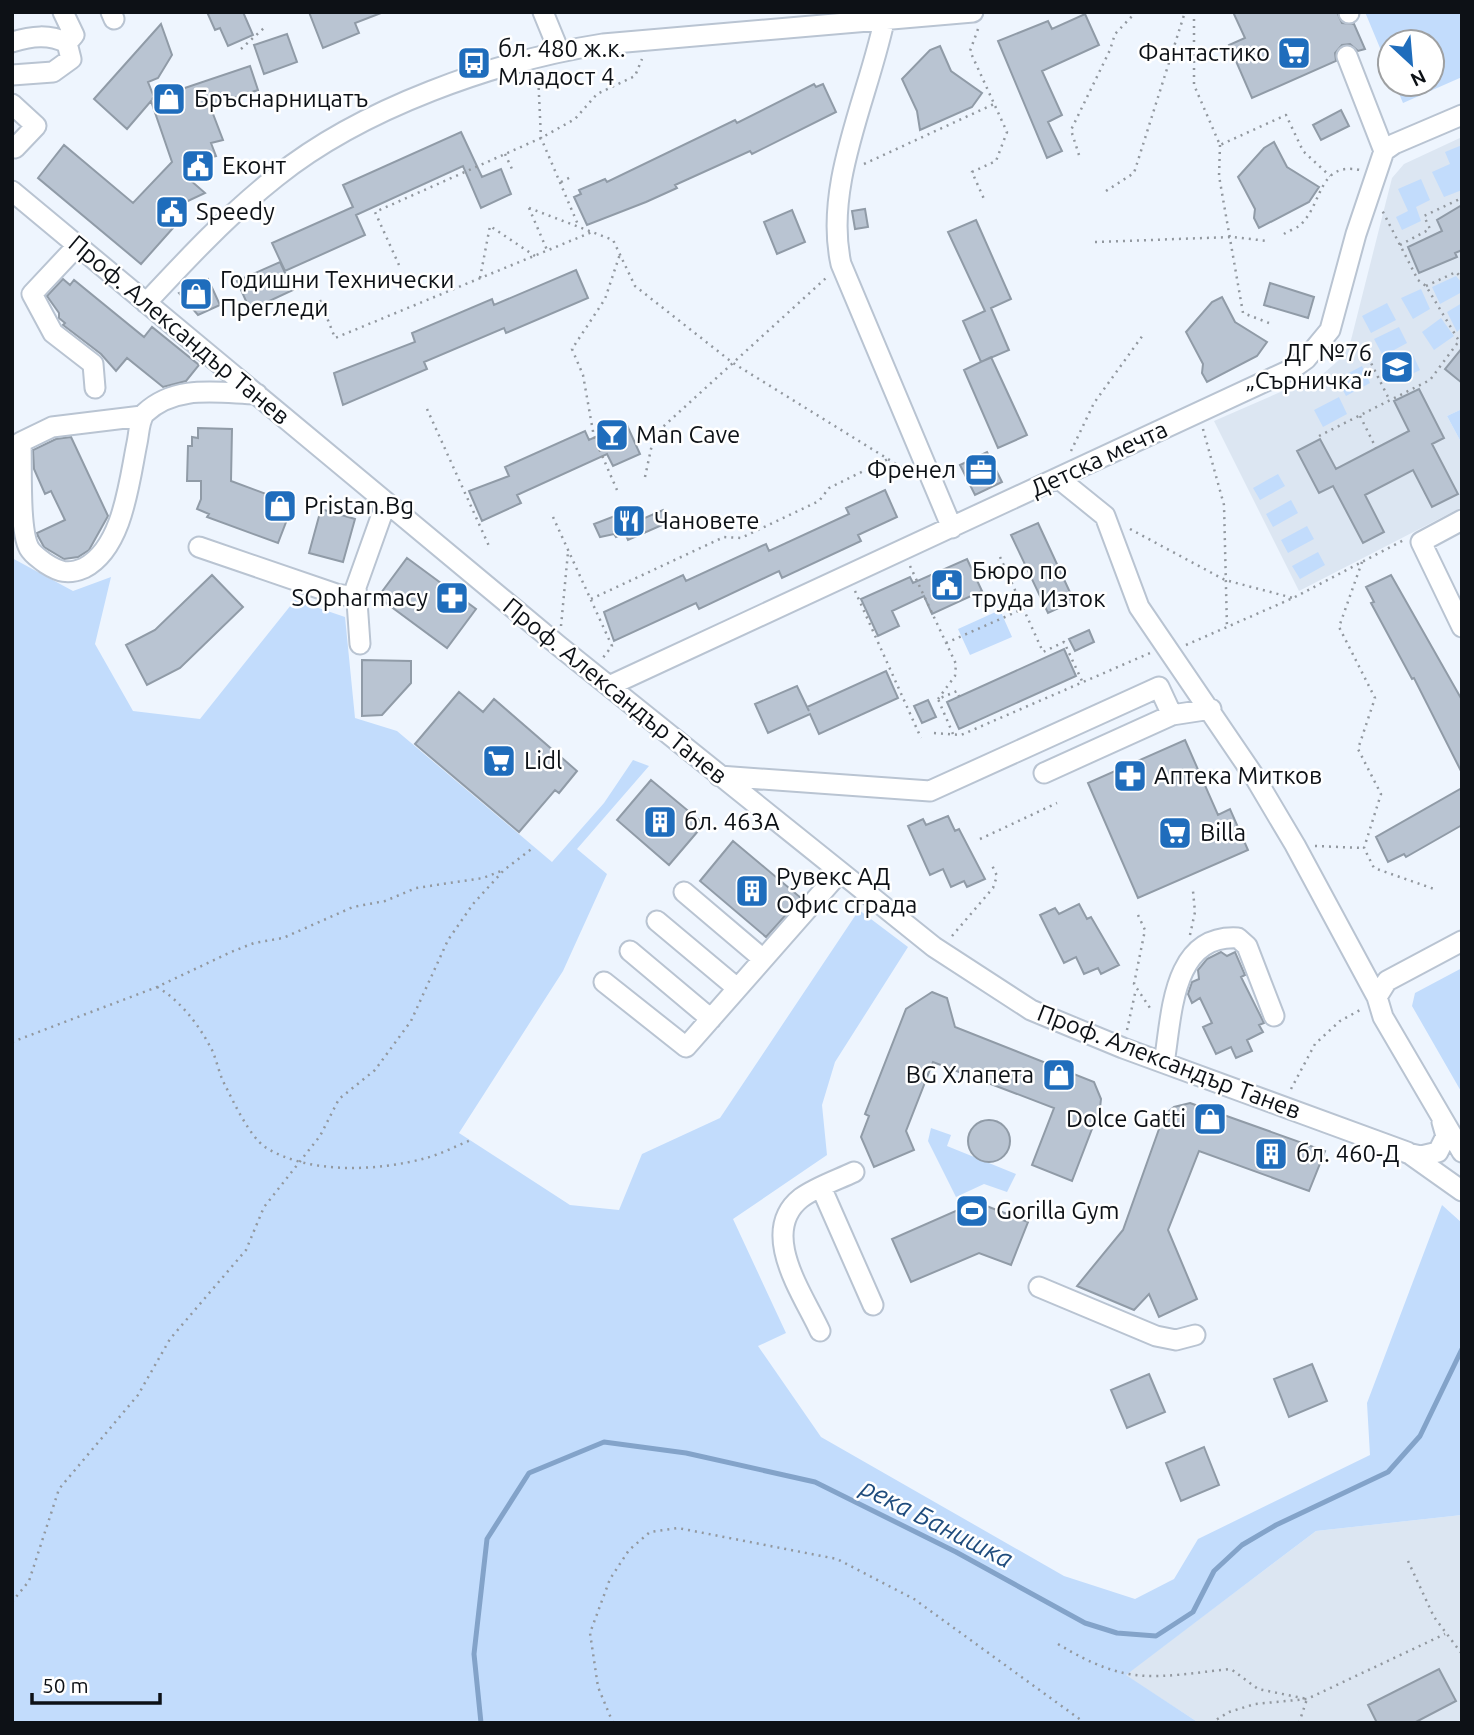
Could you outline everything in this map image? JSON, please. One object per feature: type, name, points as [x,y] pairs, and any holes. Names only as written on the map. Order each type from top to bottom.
[{"type":"street","points":[[63,12],[74,35],[67,43]]},
{"type":"street","points":[[542,12],[559,51]]},
{"type":"street","points":[[146,303],[242,205],[278,174],[325,144],[449,84],[559,51],[651,39],[885,17],[976,19]]},
{"type":"street","points":[[885,17],[835,213],[841,264],[952,528]]},
{"type":"street","points":[[12,42],[45,36],[67,43]]},
{"type":"street","points":[[12,75],[53,72],[64,67],[71,59],[67,43]]},
{"type":"street","points":[[1347,57],[1384,152],[1394,144],[1462,116]]},
{"type":"street","points":[[12,104],[36,126],[15,148],[12,146]]},
{"type":"street","name":"Детска мечта","points":[[609,686],[1292,369],[1330,330],[1384,152]]},
{"type":"street","name":"Проф. Александър Танев","points":[[12,191],[559,646],[937,949],[1031,1010],[1123,1048],[1406,1152],[1462,1191]]},
{"type":"street","points":[[78,246],[32,294],[53,333],[93,364],[95,388]]},
{"type":"street","points":[[142,416],[117,526],[105,548],[91,564],[78,570],[67,574],[57,570],[33,554],[25,537],[21,442],[52,427],[142,416],[159,402],[182,393],[257,394]]},
{"type":"street","points":[[1058,478],[1105,516],[1139,607],[1211,709],[1295,845],[1377,997],[1383,1017],[1462,1152]]},
{"type":"street","points":[[360,644],[356,597],[369,546],[386,503]]},
{"type":"street","points":[[1462,520],[1421,542],[1462,626]]},
{"type":"street","points":[[199,547],[336,594],[356,597]]},
{"type":"street","points":[[718,776],[930,791],[1159,687],[1172,715]]},
{"type":"street","points":[[1044,773],[1172,715],[1211,709]]},
{"type":"street","points":[[604,982],[686,1047],[839,873]]},
{"type":"street","points":[[684,892],[763,959]]},
{"type":"street","points":[[657,921],[737,988]]},
{"type":"street","points":[[1164,1063],[1182,969],[1198,950],[1221,939],[1238,938],[1247,946],[1274,1016]]},
{"type":"street","points":[[1377,997],[1387,981],[1462,941]]},
{"type":"street","points":[[630,951],[711,1018]]},
{"type":"street","points":[[1406,1152],[1421,1156],[1438,1152],[1446,1136],[1442,1121]]},
{"type":"street","points":[[820,1331],[784,1251],[782,1228],[791,1209],[800,1199],[854,1172]]},
{"type":"street","points":[[821,1187],[873,1305]]},
{"type":"street","points":[[1039,1287],[1156,1336],[1176,1340],[1195,1335]]},
{"type":"path","points":[[1079,155],[1071,130],[1110,50],[1115,34],[1136,12]]},
{"type":"path","points":[[1106,191],[1134,173],[1185,12]]},
{"type":"path","points":[[1194,12],[1194,85],[1220,145],[1219,176],[1232,237],[1243,313],[1269,323]]},
{"type":"path","points":[[976,19],[970,51],[1007,132],[996,161],[972,172],[984,199]]},
{"type":"path","points":[[241,49],[265,27]]},
{"type":"path","points":[[399,265],[376,212],[541,138],[575,119],[597,94],[635,76],[651,39]]},
{"type":"path","points":[[538,75],[541,138],[579,227]]},
{"type":"path","points":[[844,173],[994,104]]},
{"type":"path","points":[[1220,145],[1286,115],[1303,151],[1329,176]]},
{"type":"path","points":[[505,154],[512,169]]},
{"type":"path","points":[[1284,234],[1300,226],[1329,176],[1346,167],[1373,182],[1418,280],[1426,286],[1460,340],[1437,375],[1319,436]]},
{"type":"path","points":[[560,182],[571,177]]},
{"type":"path","points":[[1400,245],[1430,229],[1424,216],[1462,198]]},
{"type":"path","points":[[547,251],[529,208],[613,240],[635,286],[733,363],[935,488]]},
{"type":"path","points":[[480,278],[490,226],[535,256]]},
{"type":"path","points":[[320,300],[335,338],[592,232]]},
{"type":"path","points":[[1095,242],[1232,237],[1268,242]]},
{"type":"path","points":[[617,490],[594,437],[583,375],[572,349],[606,299],[620,254]]},
{"type":"path","points":[[645,478],[654,435],[841,264]]},
{"type":"path","points":[[1426,286],[1456,272],[1462,278]]},
{"type":"path","points":[[1058,478],[1094,403],[1143,335]]},
{"type":"path","points":[[1365,351],[1390,401]]},
{"type":"path","points":[[427,409],[489,546]]},
{"type":"path","points":[[1199,412],[1224,505],[1227,629]]},
{"type":"path","points":[[1360,416],[1376,448]]},
{"type":"path","points":[[591,599],[724,537],[741,538],[819,501],[829,488],[888,459]]},
{"type":"path","points":[[1105,516],[1225,580],[1293,598]]},
{"type":"path","points":[[553,517],[612,646],[592,673]]},
{"type":"path","points":[[934,733],[961,735],[1143,653],[1171,651],[1227,629],[1293,598],[1402,540],[1421,542]]},
{"type":"path","points":[[559,646],[568,549]]},
{"type":"path","points":[[1000,557],[1043,652],[1064,642],[1082,681]]},
{"type":"path","points":[[1362,562],[1339,627],[1375,698],[1358,749],[1381,794],[1364,848],[1374,868],[1437,890]]},
{"type":"path","points":[[913,574],[956,664],[956,676],[938,699]]},
{"type":"path","points":[[848,575],[921,738]]},
{"type":"path","points":[[945,643],[1023,609]]},
{"type":"path","points":[[938,699],[957,691],[959,696]]},
{"type":"path","points":[[938,699],[953,734]]},
{"type":"path","points":[[980,839],[1057,803]]},
{"type":"path","points":[[1295,845],[1364,848]]},
{"type":"path","points":[[12,1602],[29,1581],[59,1489],[138,1395],[170,1339],[246,1250],[264,1207],[320,1136],[339,1099],[375,1070],[411,1021],[447,940],[473,904],[504,870],[534,847]]},
{"type":"path","points":[[937,949],[969,919],[993,888],[997,876],[991,863]]},
{"type":"path","points":[[12,1042],[157,987],[230,952],[254,943],[283,938],[353,907],[385,901],[416,888],[483,878],[504,870]]},
{"type":"path","points":[[1138,915],[1146,930],[1134,984],[1169,1033]]},
{"type":"path","points":[[157,987],[177,999],[197,1027],[212,1051],[238,1111],[264,1146],[300,1161],[331,1167],[390,1165],[427,1158],[471,1140]]},
{"type":"path","points":[[1123,1048],[1136,989]]},
{"type":"path","points":[[1285,1108],[1297,1075],[1315,1044],[1340,1021],[1377,997]]},
{"type":"path","points":[[613,1723],[597,1687],[590,1633],[610,1579],[629,1550],[650,1532],[678,1528],[837,1559],[914,1599],[1085,1723]]},
{"type":"path","points":[[1408,1561],[1445,1634],[1462,1654]]},
{"type":"path","points":[[1211,1723],[1229,1712],[1255,1704],[1307,1699],[1445,1634]]},
{"type":"path","points":[[1058,1644],[1090,1663],[1116,1673],[1142,1678],[1231,1669],[1258,1689],[1307,1699]]},
{"type":"path","points":[[1299,1723],[1307,1699]]},
{"type":"shaded area","points":[[1365,12],[1462,12],[1462,77],[1446,84],[1446,28],[1376,28],[1376,38]]},
{"type":"shaded area","points":[[1401,98],[1414,98],[1403,103]]},
{"type":"shaded area","name":"ДГ №76 „Сърничка“","points":[[1462,137],[1462,409],[1447,416],[1462,444],[1462,507],[1299,591],[1214,421],[1324,373],[1339,360],[1350,344],[1392,178],[1404,164]]},
{"type":"shaded area","points":[[1462,145],[1462,190],[1444,197],[1432,172],[1450,164],[1445,152]]},
{"type":"shaded area","points":[[1421,179],[1430,200],[1416,207],[1421,221],[1402,230],[1396,217],[1408,211],[1398,189]]},
{"type":"shaded area","points":[[1456,276],[1462,283],[1462,292],[1440,304],[1432,287]]},
{"type":"shaded area","points":[[1421,289],[1430,309],[1413,319],[1401,298]]},
{"type":"shaded area","points":[[1387,303],[1396,320],[1371,333],[1362,316]]},
{"type":"shaded area","points":[[1462,303],[1462,327],[1457,332],[1447,312]]},
{"type":"shaded area","points":[[1441,318],[1454,336],[1434,350],[1422,332]]},
{"type":"shaded area","points":[[1399,327],[1407,343],[1383,356],[1374,339]]},
{"type":"shaded area","points":[[1412,353],[1420,370],[1396,382],[1387,366]]},
{"type":"shaded area","points":[[1362,366],[1370,383],[1346,396],[1337,379]]},
{"type":"shaded area","points":[[1339,397],[1347,414],[1323,427],[1314,410]]},
{"type":"shaded area","points":[[1462,409],[1462,444],[1447,416]]},
{"type":"shaded area","points":[[1278,474],[1285,486],[1260,500],[1253,488]]},
{"type":"shaded area","points":[[1291,500],[1298,513],[1273,527],[1266,514]]},
{"type":"shaded area","points":[[1307,526],[1314,539],[1288,553],[1281,540]]},
{"type":"shaded area","points":[[1318,552],[1325,565],[1300,579],[1292,566]]},
{"type":"shaded area","points":[[12,558],[73,591],[111,577],[95,644],[133,711],[200,719],[295,600],[345,617],[355,718],[397,731],[552,862],[604,803],[633,760],[649,766],[577,849],[607,874],[563,971],[459,1133],[570,1205],[619,1210],[642,1154],[720,1118],[859,910],[908,947],[835,1062],[822,1105],[827,1155],[733,1219],[786,1333],[758,1346],[821,1437],[1064,1576],[1135,1599],[1174,1579],[1198,1539],[1370,1455],[1367,1403],[1442,1205],[1462,1223],[1462,1515],[1316,1531],[1126,1675],[1199,1723],[12,1723]]},
{"type":"shaded area","points":[[1000,610],[1012,637],[970,655],[958,629]]},
{"type":"shaded area","points":[[1462,968],[1462,1093],[1412,1006],[1415,993]]},
{"type":"shaded area","points":[[931,1128],[951,1135],[947,1146],[1016,1174],[1007,1192],[984,1184],[956,1197],[928,1141]]},
{"type":"shaded area","points":[[1462,1515],[1462,1723],[1199,1723],[1125,1675],[1316,1531]]},
{"type":"building","points":[[207,12],[243,12],[253,35],[228,46],[220,28],[215,30]]},
{"type":"building","points":[[309,12],[381,13],[355,23],[359,33],[323,48]]},
{"type":"building","name":"Фантастико","points":[[1233,12],[1337,12],[1342,23],[1354,24],[1365,49],[1358,51],[1350,44],[1342,45],[1335,53],[1336,61],[1252,98],[1229,45],[1245,38]]},
{"type":"building","points":[[1085,14],[1099,45],[1042,71],[1062,115],[1048,122],[1062,151],[1047,158],[998,41],[1048,21],[1052,29]]},
{"type":"building","points":[[161,24],[172,55],[158,78],[148,82],[154,97],[152,99],[250,66],[258,90],[210,106],[223,140],[211,143],[216,156],[206,159],[211,173],[190,180],[205,193],[175,207],[181,219],[141,264],[38,178],[64,145],[133,203],[172,162],[151,101],[127,129],[94,99]]},
{"type":"building","points":[[287,34],[297,62],[264,74],[254,45]]},
{"type":"building","points":[[940,46],[951,71],[982,93],[972,107],[920,130],[917,111],[902,79],[930,50]]},
{"type":"building","points":[[814,84],[816,87],[823,84],[836,112],[752,154],[750,151],[675,185],[677,188],[587,225],[574,197],[581,194],[579,190],[605,179],[607,182],[735,120],[737,123]]},
{"type":"building","points":[[1341,110],[1349,126],[1321,140],[1313,125]]},
{"type":"building","points":[[461,132],[482,177],[501,169],[511,194],[481,208],[463,166],[356,215],[365,235],[285,271],[272,243],[353,207],[343,185]]},
{"type":"building","points":[[1274,142],[1287,167],[1319,187],[1309,202],[1259,228],[1254,218],[1255,209],[1238,177],[1264,148]]},
{"type":"building","points":[[1462,205],[1462,250],[1455,253],[1457,257],[1419,273],[1408,247],[1442,231],[1437,220]]},
{"type":"building","points":[[865,209],[868,227],[855,229],[852,211]]},
{"type":"building","points":[[792,210],[805,242],[777,254],[764,222]]},
{"type":"building","points":[[976,220],[1011,299],[991,308],[1009,350],[981,362],[963,321],[985,311],[948,232]]},
{"type":"building","points":[[280,262],[293,290],[250,310],[237,281]]},
{"type":"building","points":[[576,270],[588,298],[506,333],[504,328],[424,362],[427,369],[343,405],[334,373],[415,342],[412,333],[492,299],[494,305]]},
{"type":"building","points":[[63,279],[70,285],[74,280],[144,337],[152,327],[199,365],[186,381],[163,387],[127,358],[116,371],[101,354],[63,325],[65,323],[59,318],[59,313],[47,296]]},
{"type":"building","points":[[208,279],[220,305],[198,315],[179,293]]},
{"type":"building","points":[[1270,283],[1314,297],[1308,318],[1264,305]]},
{"type":"building","points":[[1222,297],[1235,322],[1267,342],[1257,356],[1207,382],[1202,373],[1203,364],[1186,332],[1212,302]]},
{"type":"building","points":[[1462,348],[1462,383],[1445,369]]},
{"type":"building","points":[[991,357],[1027,435],[998,448],[964,370]]},
{"type":"building","points":[[1419,389],[1444,438],[1432,444],[1458,494],[1432,507],[1413,470],[1365,495],[1384,532],[1363,543],[1333,486],[1319,493],[1297,451],[1320,439],[1336,469],[1409,431],[1394,401]]},
{"type":"building","points":[[626,423],[640,454],[613,466],[607,454],[517,495],[521,503],[482,521],[469,491],[509,476],[505,467],[585,431],[589,440]]},
{"type":"building","points":[[198,428],[232,429],[231,481],[293,504],[278,543],[207,517],[209,514],[197,509],[201,499],[201,481],[187,481],[188,446],[192,446],[192,437],[198,438]]},
{"type":"building","points":[[71,437],[108,516],[89,550],[78,557],[64,559],[44,547],[37,533],[65,520],[51,491],[45,494],[34,469],[33,450],[56,439]]},
{"type":"building","points":[[987,452],[1002,482],[975,495],[960,465]]},
{"type":"building","points":[[885,490],[897,517],[858,535],[861,541],[782,578],[779,571],[699,609],[696,603],[614,641],[604,612],[683,575],[686,581],[766,544],[769,551],[849,514],[846,508]]},
{"type":"building","points":[[321,509],[355,519],[343,562],[309,553]]},
{"type":"building","points":[[633,509],[638,521],[663,510],[669,522],[628,540],[625,533],[616,537],[614,534],[600,537],[594,524]]},
{"type":"building","points":[[1038,523],[1074,601],[1048,613],[1011,535]]},
{"type":"building","points":[[407,558],[476,609],[447,648],[378,597]]},
{"type":"building","points":[[967,559],[982,591],[932,614],[924,596],[892,611],[899,626],[878,636],[861,599],[910,577],[913,583]]},
{"type":"building","points":[[212,575],[243,607],[180,668],[147,685],[126,645],[155,630]]},
{"type":"building","points":[[1391,575],[1462,700],[1462,773],[1414,678],[1412,679],[1371,603],[1374,602],[1366,587]]},
{"type":"building","points":[[1089,630],[1094,642],[1075,651],[1069,639]]},
{"type":"building","points":[[1064,649],[1076,676],[959,729],[947,702]]},
{"type":"building","points":[[362,660],[411,661],[411,683],[382,715],[362,716]]},
{"type":"building","points":[[886,671],[898,698],[819,734],[810,714],[768,733],[755,704],[797,686],[807,707]]},
{"type":"building","name":"Lidl","points":[[459,692],[483,712],[494,699],[577,771],[559,793],[555,790],[519,832],[415,744]]},
{"type":"building","points":[[928,700],[936,717],[922,723],[914,706]]},
{"type":"building","name":"Billa","points":[[1185,740],[1218,815],[1230,809],[1248,850],[1138,898],[1088,783]]},
{"type":"building","name":"бл. 463А","points":[[651,780],[704,824],[669,865],[617,820]]},
{"type":"building","points":[[1462,788],[1462,825],[1406,857],[1404,854],[1388,862],[1376,837]]},
{"type":"building","points":[[948,816],[955,831],[959,829],[985,879],[967,887],[964,881],[951,887],[943,869],[930,875],[908,826],[923,819],[926,825]]},
{"type":"building","name":"Рувекс АД Офис сграда","points":[[733,841],[801,898],[766,937],[700,881]]},
{"type":"building","points":[[1079,904],[1087,919],[1091,917],[1119,965],[1101,974],[1098,968],[1084,974],[1076,957],[1064,963],[1040,915],[1055,908],[1059,914]]},
{"type":"building","points":[[1221,952],[1227,956],[1235,952],[1245,975],[1241,977],[1264,1023],[1259,1025],[1263,1032],[1247,1040],[1252,1051],[1236,1058],[1231,1047],[1216,1054],[1203,1027],[1212,1023],[1200,998],[1192,1003],[1188,994],[1192,982],[1199,979],[1198,970],[1207,959]]},
{"type":"building","points":[[932,992],[947,998],[955,1027],[1094,1082],[1101,1099],[1100,1108],[1072,1181],[1032,1165],[1054,1108],[933,1062],[906,1131],[914,1150],[874,1167],[861,1137],[869,1116],[865,1114],[906,1009]]},
{"type":"building","points":[[1190,1103],[1325,1151],[1309,1191],[1199,1151],[1168,1230],[1197,1299],[1159,1317],[1149,1294],[1134,1310],[1077,1286],[1123,1230],[1164,1115],[1174,1107]]},
{"type":"building","points":[[989,1120],[1004,1126],[1010,1141],[1004,1156],[989,1162],[974,1156],[968,1141],[974,1126]]},
{"type":"building","points":[[976,1202],[1028,1222],[1011,1265],[979,1253],[911,1282],[892,1239]]},
{"type":"building","points":[[1312,1364],[1327,1401],[1289,1417],[1274,1379]]},
{"type":"building","points":[[1149,1374],[1165,1412],[1127,1428],[1111,1390]]},
{"type":"building","points":[[1204,1447],[1219,1485],[1181,1501],[1166,1463]]},
{"type":"building","points":[[1439,1669],[1456,1701],[1414,1723],[1377,1723],[1368,1705]]},
{"type":"waterway","name":"река Банишка","points":[[481,1723],[474,1654],[487,1539],[529,1473],[604,1442],[686,1453],[815,1482],[956,1552],[1085,1623],[1117,1633],[1156,1636],[1193,1612],[1214,1571],[1242,1545],[1276,1525],[1388,1472],[1420,1436],[1462,1349]]},
{"type":"place","name":"Фантастико","points":[[1294,53]]},
{"type":"place","name":"бл. 480 ж.к. Младост 4","points":[[474,63]]},
{"type":"place","name":"Бръснарницатъ","points":[[169,99]]},
{"type":"place","name":"Еконт","points":[[198,166]]},
{"type":"place","name":"Speedy","points":[[172,212]]},
{"type":"place","name":"Годишни Технически Прегледи","points":[[196,294]]},
{"type":"place","name":"ДГ №76 „Сърничка“","points":[[1397,367]]},
{"type":"place","name":"Man Cave","points":[[612,435]]},
{"type":"place","name":"Френел","points":[[981,470]]},
{"type":"place","name":"Pristan.Bg","points":[[280,506]]},
{"type":"place","name":"Чановете","points":[[629,521]]},
{"type":"place","name":"Бюро по труда Изток","points":[[947,585]]},
{"type":"place","name":"SOpharmacy","points":[[452,598]]},
{"type":"place","name":"Lidl","points":[[499,761]]},
{"type":"place","name":"Аптека Митков","points":[[1130,776]]},
{"type":"place","name":"бл. 463А","points":[[660,822]]},
{"type":"place","name":"Billa","points":[[1175,833]]},
{"type":"place","name":"Рувекс АД Офис сграда","points":[[752,891]]},
{"type":"place","name":"BG Хлапета","points":[[1059,1075]]},
{"type":"place","name":"Dolce Gatti","points":[[1210,1119]]},
{"type":"place","name":"бл. 460-Д","points":[[1271,1154]]},
{"type":"place","name":"Gorilla Gym","points":[[972,1211]]}]
